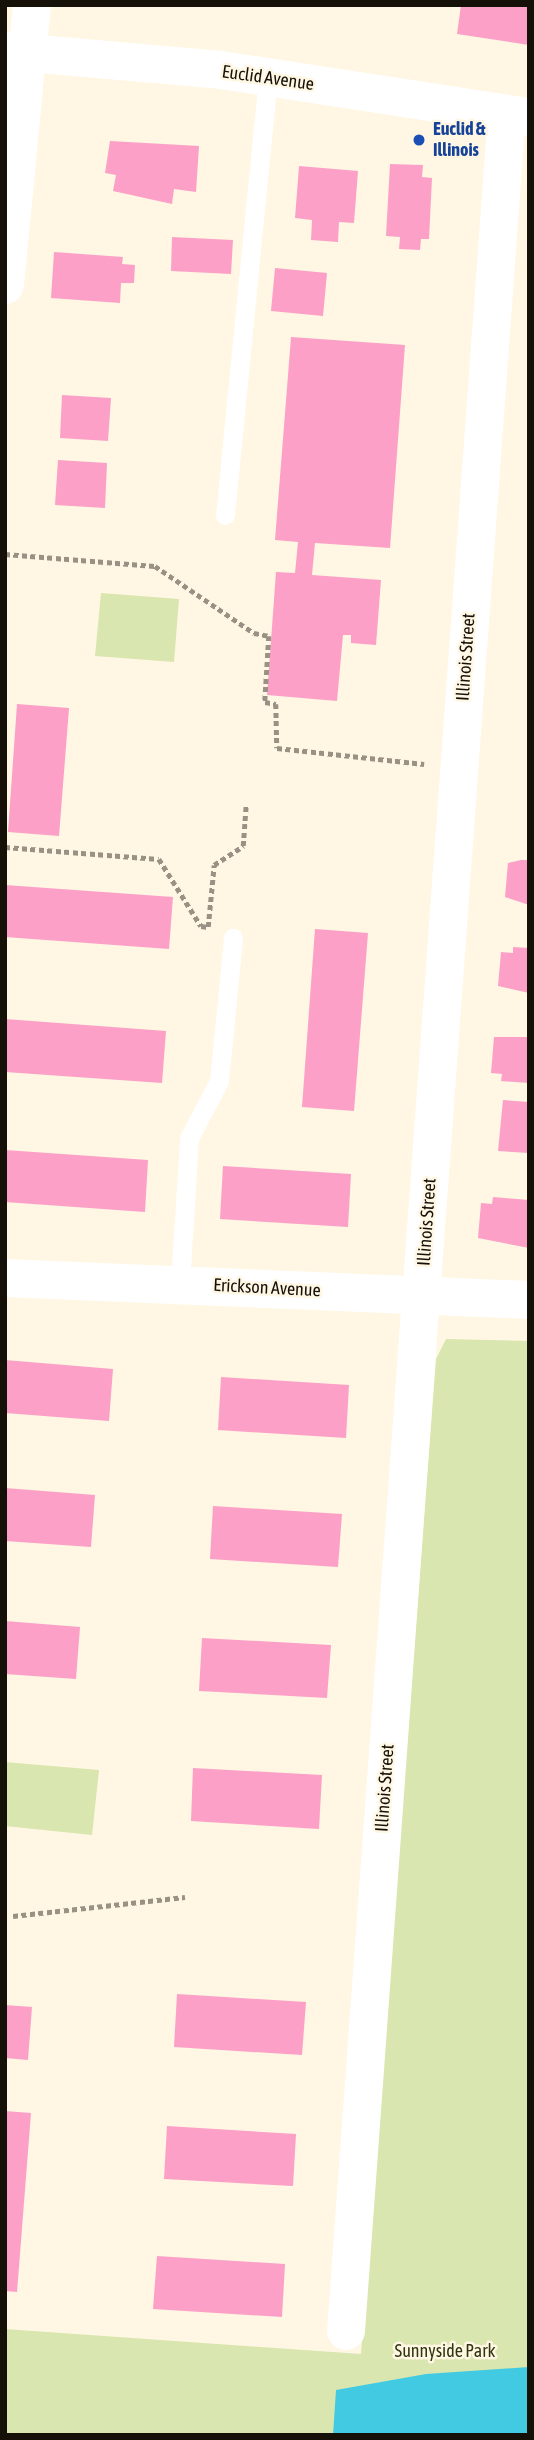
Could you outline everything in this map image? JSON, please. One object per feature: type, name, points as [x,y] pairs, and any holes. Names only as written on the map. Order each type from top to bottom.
[{"type":"street","points":[[5,285],[18,51],[32,5]]},
{"type":"street","name":"Euclid Avenue","points":[[18,51],[268,78],[518,115]]},
{"type":"street","name":"Illinois Street","points":[[346,2331],[459,768],[518,115]]},
{"type":"street","name":"Erickson Avenue","points":[[5,1278],[180,1283],[529,1300]]},
{"type":"lane","points":[[225,515],[268,78]]},
{"type":"lane","points":[[180,1283],[189,1138],[219,1082],[233,938]]},
{"type":"path","points":[[5,554],[155,566],[254,633],[269,636],[265,702],[276,704],[277,748],[459,768]]},
{"type":"path","points":[[5,847],[159,859],[201,926],[208,927],[214,865],[243,846],[246,804]]},
{"type":"path","points":[[13,1916],[185,1897]]},
{"type":"green space","points":[[101,593],[179,599],[174,662],[95,656]]},
{"type":"green space","name":"Sunnyside Park","points":[[446,1339],[529,1341],[529,2435],[5,2435],[5,2329],[361,2354],[436,1359]]},
{"type":"green space","points":[[5,1762],[99,1770],[92,1835],[5,1826]]},
{"type":"water","points":[[529,2367],[529,2435],[333,2435],[336,2390],[426,2374]]},
{"type":"building","points":[[461,5],[529,5],[529,45],[457,34]]},
{"type":"building","points":[[110,141],[199,146],[196,192],[174,189],[172,204],[113,191],[116,175],[105,173]]},
{"type":"building","points":[[390,164],[423,165],[422,177],[432,178],[429,239],[421,239],[420,250],[399,249],[400,237],[386,236]]},
{"type":"building","points":[[299,166],[358,171],[354,223],[339,222],[338,242],[311,240],[312,220],[295,218]]},
{"type":"building","points":[[172,237],[233,240],[231,274],[171,271]]},
{"type":"building","points":[[54,252],[123,257],[122,264],[135,265],[134,283],[121,283],[120,303],[51,298]]},
{"type":"building","points":[[275,268],[327,273],[323,316],[271,311]]},
{"type":"building","points":[[291,337],[405,345],[390,548],[315,543],[312,575],[381,580],[376,645],[351,643],[351,635],[343,635],[337,701],[267,695],[276,572],[295,573],[298,542],[275,540]]},
{"type":"building","points":[[62,395],[111,398],[108,441],[60,438]]},
{"type":"building","points":[[58,460],[107,463],[105,508],[55,505]]},
{"type":"building","points":[[17,704],[69,708],[59,836],[8,832]]},
{"type":"building","points":[[529,860],[529,905],[505,897],[508,863]]},
{"type":"building","points":[[5,885],[173,897],[169,949],[5,937]]},
{"type":"building","points":[[315,929],[368,933],[354,1111],[302,1107]]},
{"type":"building","points":[[513,947],[529,948],[529,993],[498,986],[501,952],[513,953]]},
{"type":"building","points":[[5,1019],[166,1031],[162,1083],[5,1072]]},
{"type":"building","points":[[494,1037],[529,1037],[529,1083],[501,1081],[502,1074],[491,1073]]},
{"type":"building","points":[[503,1100],[529,1102],[529,1153],[498,1151]]},
{"type":"building","points":[[5,1150],[148,1160],[145,1212],[5,1202]]},
{"type":"building","points":[[223,1166],[351,1174],[348,1227],[220,1219]]},
{"type":"building","points":[[493,1197],[529,1200],[529,1248],[478,1238],[481,1203],[492,1204]]},
{"type":"building","points":[[5,1360],[113,1369],[109,1421],[5,1413]]},
{"type":"building","points":[[221,1377],[349,1385],[346,1438],[218,1430]]},
{"type":"building","points":[[5,1488],[95,1495],[91,1547],[5,1541]]},
{"type":"building","points":[[213,1506],[342,1514],[338,1567],[210,1559]]},
{"type":"building","points":[[5,1621],[80,1627],[76,1679],[5,1674]]},
{"type":"building","points":[[202,1638],[331,1645],[327,1698],[199,1691]]},
{"type":"building","points":[[193,1768],[322,1775],[319,1829],[191,1821]]},
{"type":"building","points":[[177,1994],[306,2002],[302,2055],[174,2047]]},
{"type":"building","points":[[5,2005],[32,2007],[28,2060],[5,2058]]},
{"type":"building","points":[[5,2111],[31,2113],[17,2292],[5,2291]]},
{"type":"building","points":[[167,2126],[296,2134],[293,2186],[164,2179]]},
{"type":"building","points":[[157,2256],[285,2264],[282,2317],[153,2309]]},
{"type":"place","name":"Euclid & Illinois","points":[[419,140]]}]
